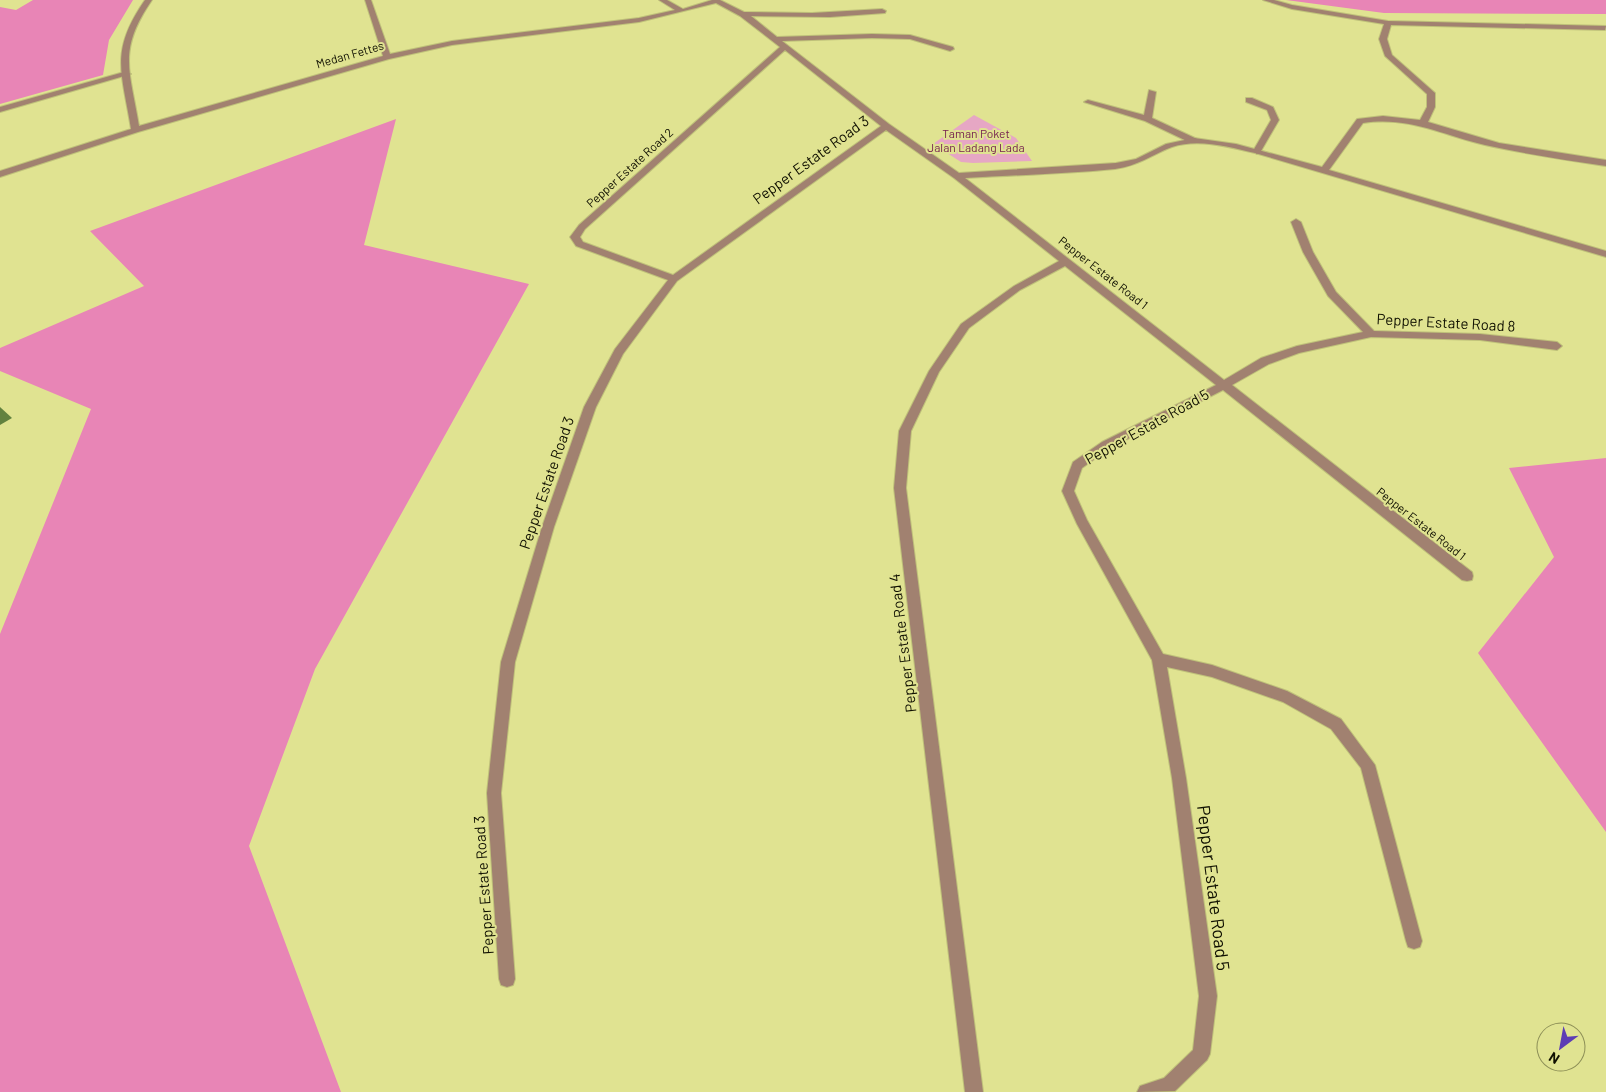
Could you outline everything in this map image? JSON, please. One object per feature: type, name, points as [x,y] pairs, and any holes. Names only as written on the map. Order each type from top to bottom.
[{"type":"street","points":[[136,130],[126,74],[125,49],[131,30],[149,0]]},
{"type":"street","points":[[368,0],[388,57]]},
{"type":"street","points":[[662,0],[682,11]]},
{"type":"street","name":"Medan Fettes","points":[[0,174],[136,130],[388,57],[452,43],[639,20],[682,11],[716,0]]},
{"type":"street","name":"Pepper Estate Road 1","points":[[716,0],[743,14],[886,126],[957,176],[1467,576]]},
{"type":"street","points":[[1266,0],[1292,7],[1388,23],[1606,28]]},
{"type":"street","points":[[743,14],[805,17],[845,16],[882,11]]},
{"type":"street","points":[[1388,23],[1383,39],[1389,56],[1431,93],[1430,107],[1423,123]]},
{"type":"street","points":[[781,43],[872,36],[910,37],[950,49]]},
{"type":"street","name":"Pepper Estate Road 2","points":[[674,279],[579,244],[576,237],[589,220],[781,43]]},
{"type":"street","points":[[0,110],[126,74]]},
{"type":"street","points":[[1148,119],[1152,92]]},
{"type":"street","points":[[1249,100],[1270,109],[1276,120],[1257,152]]},
{"type":"street","points":[[1088,102],[1148,119],[1194,141]]},
{"type":"street","points":[[1324,171],[1360,121],[1384,118],[1423,123],[1452,134],[1560,157],[1606,162]]},
{"type":"street","name":"Pepper Estate Road 3","points":[[507,979],[494,793],[508,662],[548,527],[590,407],[619,352],[674,279],[886,126]]},
{"type":"street","points":[[957,176],[1116,166],[1140,160],[1174,144],[1194,141],[1220,143],[1324,171],[1606,254]]},
{"type":"street","points":[[1296,222],[1308,252],[1332,294],[1371,334]]},
{"type":"street","name":"Pepper Estate Road 4","points":[[974,1092],[900,488],[905,431],[934,371],[965,326],[1017,288],[1067,261]]},
{"type":"street","name":"Pepper Estate Road 8","points":[[1224,385],[1265,361],[1297,350],[1371,334],[1480,337],[1557,346]]},
{"type":"street","name":"Pepper Estate Road 5","points":[[1146,1092],[1169,1085],[1201,1054],[1208,996],[1180,778],[1159,659],[1086,529],[1068,491],[1077,465],[1106,445],[1224,385]]},
{"type":"street","points":[[1159,659],[1212,671],[1287,697],[1336,724],[1368,765],[1414,941]]},
{"type":"green space","name":"Taman Poket Jalan Ladang Lada","points":[[974,115],[1016,138],[1032,161],[961,162],[933,144]]},
{"type":"shaded area","points":[[33,0],[133,0],[109,40],[103,75],[0,104],[0,7],[16,10]]},
{"type":"shaded area","points":[[1286,0],[1606,0],[1606,14],[1384,13]]},
{"type":"shaded area","points":[[396,119],[364,245],[529,284],[315,669],[249,846],[341,1092],[0,1092],[0,634],[91,409],[0,371],[0,348],[144,286],[90,231]]},
{"type":"shaded area","points":[[1606,458],[1606,832],[1478,653],[1554,557],[1509,468]]}]
